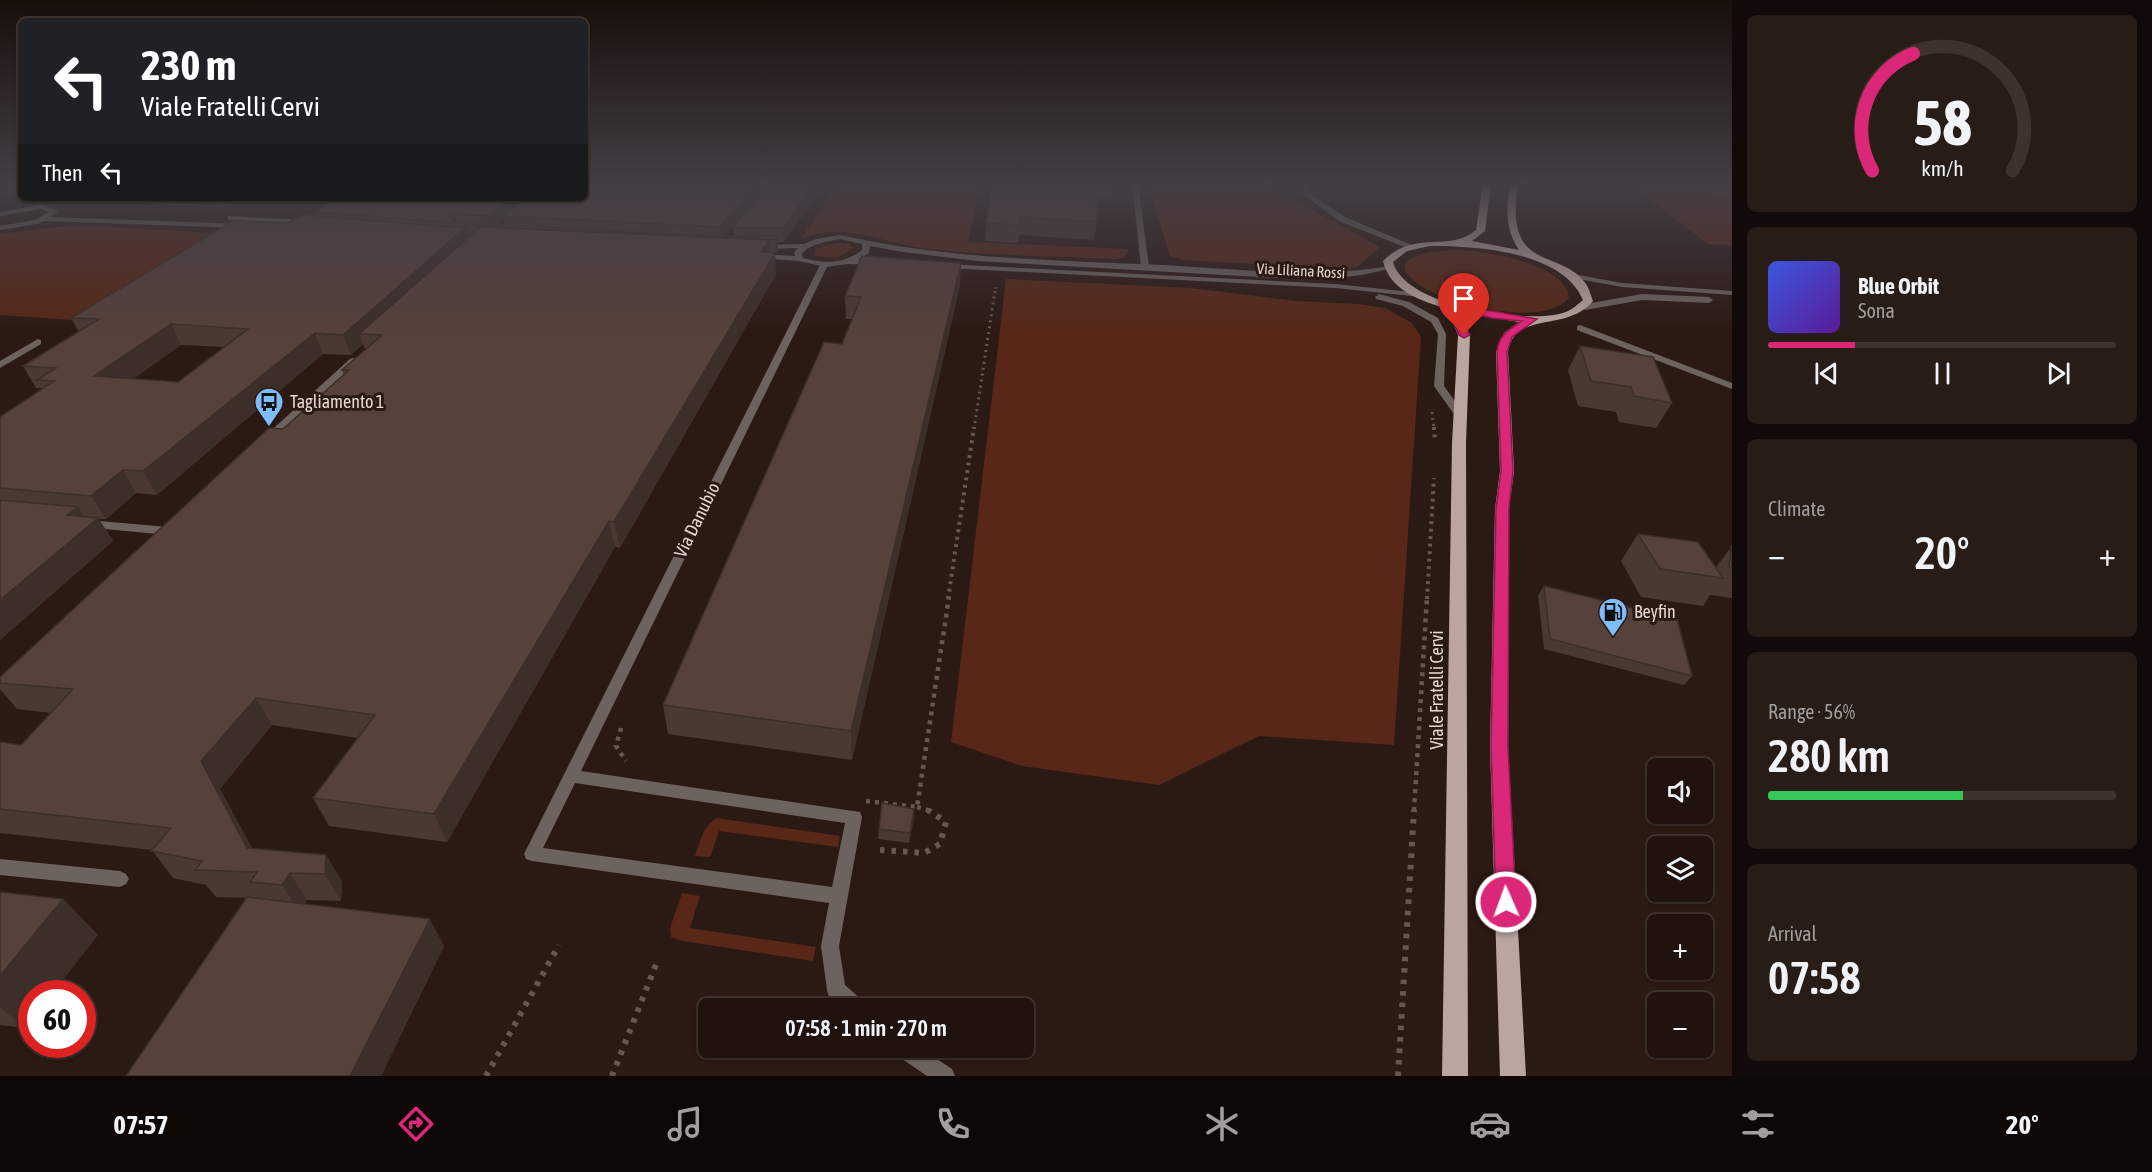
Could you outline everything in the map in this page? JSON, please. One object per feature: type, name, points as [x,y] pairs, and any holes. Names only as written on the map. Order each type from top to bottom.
[{"type":"main road","points":[[1459,243],[1477,233]]},
{"type":"main road","points":[[1513,233],[1530,256]]},
{"type":"main road","points":[[1459,243],[1530,256],[1571,275],[1586,288],[1589,295],[1585,307],[1570,314],[1532,319],[1492,315],[1451,307],[1420,295],[1399,282],[1389,268],[1388,261],[1392,255],[1410,246],[1459,243]]},
{"type":"main road","name":"Viale Fratelli Cervi","points":[[1451,307],[1464,335],[1459,443],[1455,1076]]},
{"type":"main road","points":[[1513,1076],[1499,747],[1502,508],[1507,471],[1502,352],[1508,335],[1532,319]]},
{"type":"street","points":[[1141,233],[1145,267]]},
{"type":"street","points":[[1379,233],[1410,246]]},
{"type":"street","name":"Via Liliana Rossi","points":[[759,247],[805,246],[840,237],[945,257],[1343,276],[1389,268]]},
{"type":"street","points":[[849,262],[866,251],[866,243]]},
{"type":"street","points":[[800,259],[798,252],[805,246]]},
{"type":"street","points":[[747,256],[800,259],[824,265],[849,262],[881,263]]},
{"type":"street","name":"Via Danubio","points":[[824,265],[532,854],[838,896]]},
{"type":"street","name":"Via Liliana Rossi","points":[[939,265],[1356,288],[1420,295]]},
{"type":"street","points":[[1571,275],[1622,285],[1732,293]]},
{"type":"street","points":[[1226,280],[1293,290],[1389,298],[1424,312],[1436,320],[1442,334],[1439,386],[1460,415]]},
{"type":"street","points":[[1585,307],[1642,297],[1732,301]]},
{"type":"street","points":[[1580,328],[1732,386]]},
{"type":"street","points":[[0,364],[38,342]]},
{"type":"street","points":[[256,450],[361,354]]},
{"type":"street","points":[[78,523],[168,531]]},
{"type":"street","points":[[571,776],[854,817],[830,946],[836,990],[845,998]]},
{"type":"street","points":[[0,867],[120,879]]},
{"type":"street","points":[[918,1058],[945,1076]]},
{"type":"path","points":[[917,807],[999,268]]},
{"type":"path","points":[[1432,405],[1436,447],[1459,443]]},
{"type":"path","points":[[1398,1076],[1434,471]]},
{"type":"path","points":[[625,720],[616,746],[623,760],[632,764]]},
{"type":"path","points":[[860,800],[929,810],[946,822],[946,835],[936,850],[920,855],[880,850]]},
{"type":"path","points":[[486,1076],[559,945]]},
{"type":"path","points":[[612,1076],[657,962]]},
{"type":"shaded area","points":[[805,233],[818,233],[802,238]]},
{"type":"shaded area","points":[[853,233],[970,233],[968,242],[1128,249],[1128,253],[1124,258],[1111,259],[977,253],[915,247]]},
{"type":"shaded area","points":[[1163,233],[1355,233],[1380,247],[1357,267],[1340,269],[1183,260],[1170,256]]},
{"type":"shaded area","points":[[1694,233],[1732,233],[1732,245],[1708,244]]},
{"type":"shaded area","points":[[0,234],[236,234],[102,322],[0,315]]},
{"type":"shaded area","points":[[835,243],[849,244],[853,248],[837,258],[814,256],[816,249]]},
{"type":"shaded area","points":[[1462,250],[1507,257],[1540,268],[1564,285],[1569,297],[1557,307],[1539,312],[1492,310],[1468,305],[1426,289],[1413,280],[1406,271],[1405,264],[1420,254]]},
{"type":"shaded area","points":[[1006,279],[1191,288],[1297,301],[1357,304],[1385,308],[1412,323],[1421,337],[1394,745],[1259,736],[1159,785],[1022,766],[951,742]]},
{"type":"shaded area","points":[[717,818],[840,836],[838,847],[719,831],[710,857],[695,856],[705,829]]},
{"type":"shaded area","points":[[682,893],[700,896],[690,928],[816,947],[813,961],[682,941],[671,937],[670,928]]},
{"type":"building","points":[[213,233],[459,233],[343,335],[315,333],[143,471],[123,470],[91,496],[0,488],[0,417],[54,381],[37,380],[56,368],[23,366],[99,319],[71,318]],"holes":[[[171,324],[248,329],[178,382],[94,376]]]},
{"type":"building","points":[[473,233],[618,233],[769,240],[761,252],[775,253],[614,522],[609,521],[434,814],[313,798],[375,715],[256,698],[201,761],[247,848],[326,855],[325,874],[290,873],[282,885],[250,882],[257,872],[195,870],[202,861],[151,851],[171,828],[0,809],[0,742],[21,745],[73,689],[0,683],[0,677],[269,428],[283,429],[349,370],[342,370],[382,335],[359,334]]},
{"type":"building","points":[[640,233],[777,236],[775,239]]},
{"type":"building","points":[[862,256],[961,263],[851,731],[663,705],[824,342],[842,344],[861,297],[845,296]]},
{"type":"building","points":[[1580,346],[1653,357],[1672,403],[1634,396],[1631,387],[1591,381]]},
{"type":"building","points":[[0,500],[78,507],[67,515],[98,518],[0,600]]},
{"type":"building","points":[[1638,534],[1698,542],[1723,578],[1660,569]]},
{"type":"building","points":[[1732,546],[1732,568],[1729,567]]},
{"type":"building","points":[[1544,586],[1677,619],[1692,676],[1550,639]]},
{"type":"building","points":[[882,803],[914,809],[910,833],[879,829]]},
{"type":"building","points":[[0,892],[63,899],[0,976]]},
{"type":"building","points":[[247,897],[430,919],[350,1076],[126,1076]]},
{"type":"place","name":"Tagliamento 1","points":[[269,428]]},
{"type":"place","name":"Beyfin","points":[[1613,638]]},
{"type":"route","points":[[1464,335],[1451,307],[1471,312],[1532,319],[1508,335],[1502,352],[1507,471],[1502,508],[1499,747],[1506,902]]}]
